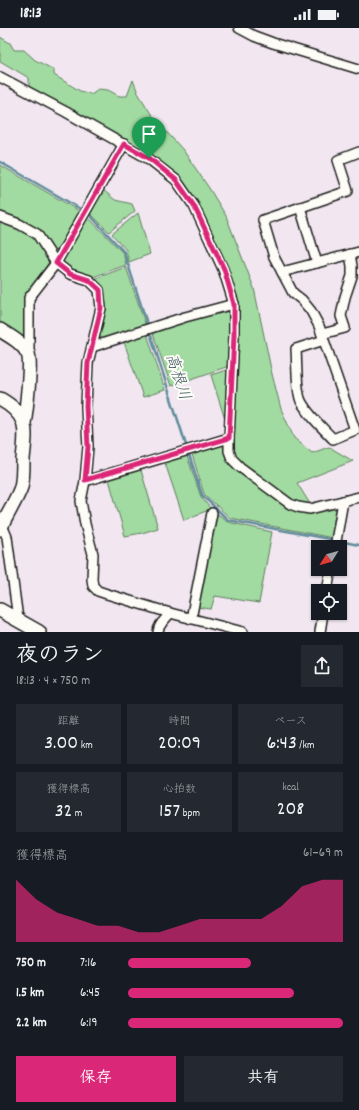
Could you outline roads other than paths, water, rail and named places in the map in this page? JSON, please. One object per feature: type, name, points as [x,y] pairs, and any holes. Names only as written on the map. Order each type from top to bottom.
[{"type":"street","points":[[239,28],[254,36],[273,43],[359,69]]},
{"type":"street","points":[[0,77],[149,158],[176,180],[194,206],[224,269],[234,304],[229,438],[229,451],[232,459],[240,467],[290,504],[298,507],[310,509],[359,497]]},
{"type":"street","points":[[18,619],[7,537],[1,526],[21,488],[29,356],[29,298],[56,263],[84,211],[124,144]]},
{"type":"street","points":[[282,272],[354,253],[352,276],[341,316],[345,328],[323,337],[296,349],[300,400],[308,412],[333,439],[355,430],[323,337],[311,311],[302,300],[293,293],[274,257],[263,220],[348,191],[338,160],[359,152]]},
{"type":"street","points":[[300,208],[317,263]]},
{"type":"street","points":[[0,217],[19,224],[38,234],[56,263],[70,274],[89,280],[100,290],[101,308],[88,363],[86,406],[88,447],[85,480],[81,501],[93,554],[93,586],[98,591],[107,594],[191,619],[242,632]]},
{"type":"street","points":[[92,347],[185,317],[234,304]]},
{"type":"street","points":[[0,330],[19,342],[29,356]]},
{"type":"street","points":[[0,400],[16,410],[24,423]]},
{"type":"street","points":[[85,480],[229,438]]},
{"type":"street","points":[[336,540],[343,501]]},
{"type":"street","points":[[191,619],[212,513]]},
{"type":"street","points":[[0,610],[39,632]]},
{"type":"street","points":[[158,632],[162,622],[170,613]]},
{"type":"street","points":[[320,632],[322,620]]},
{"type":"waterway","name":"高根川","points":[[0,162],[89,214],[124,252],[202,495],[228,520],[334,540]]},
{"type":"waterway","name":"高根川","points":[[347,543],[359,545]]}]
